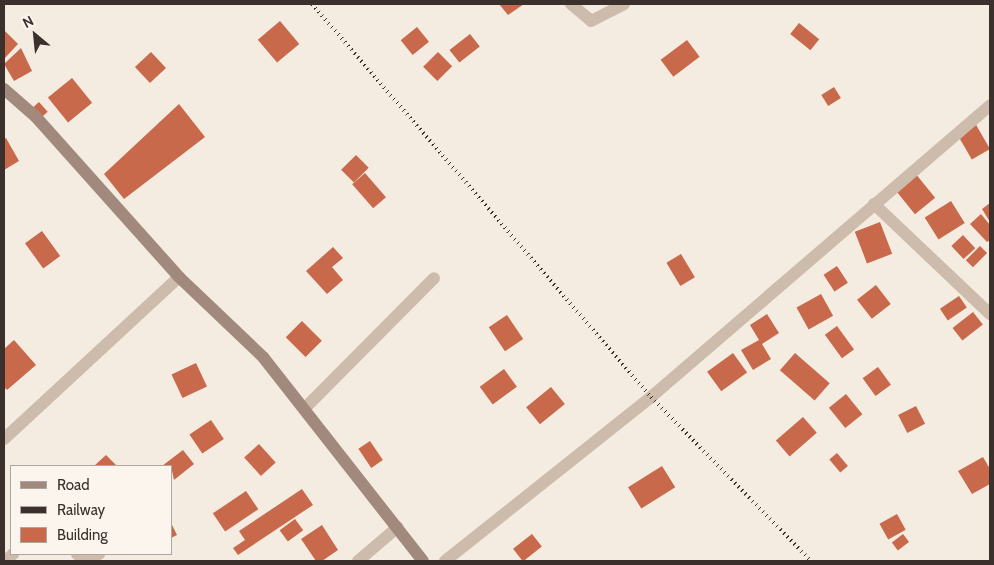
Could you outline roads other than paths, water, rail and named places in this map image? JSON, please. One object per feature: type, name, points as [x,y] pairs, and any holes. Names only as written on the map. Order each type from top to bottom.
[{"type":"main road","points":[[4,88],[36,117],[179,277],[263,357],[398,526],[423,561]]},
{"type":"street","points":[[571,4],[591,21],[624,4]]},
{"type":"street","points":[[445,561],[651,397],[990,106]]},
{"type":"street","points":[[874,204],[990,314]]},
{"type":"street","points":[[4,439],[179,277]]},
{"type":"street","points":[[305,408],[434,278]]},
{"type":"street","points":[[358,561],[398,526]]},
{"type":"street","points":[[78,555],[85,561],[97,555]]},
{"type":"railway","points":[[312,4],[651,397],[811,561]]}]
